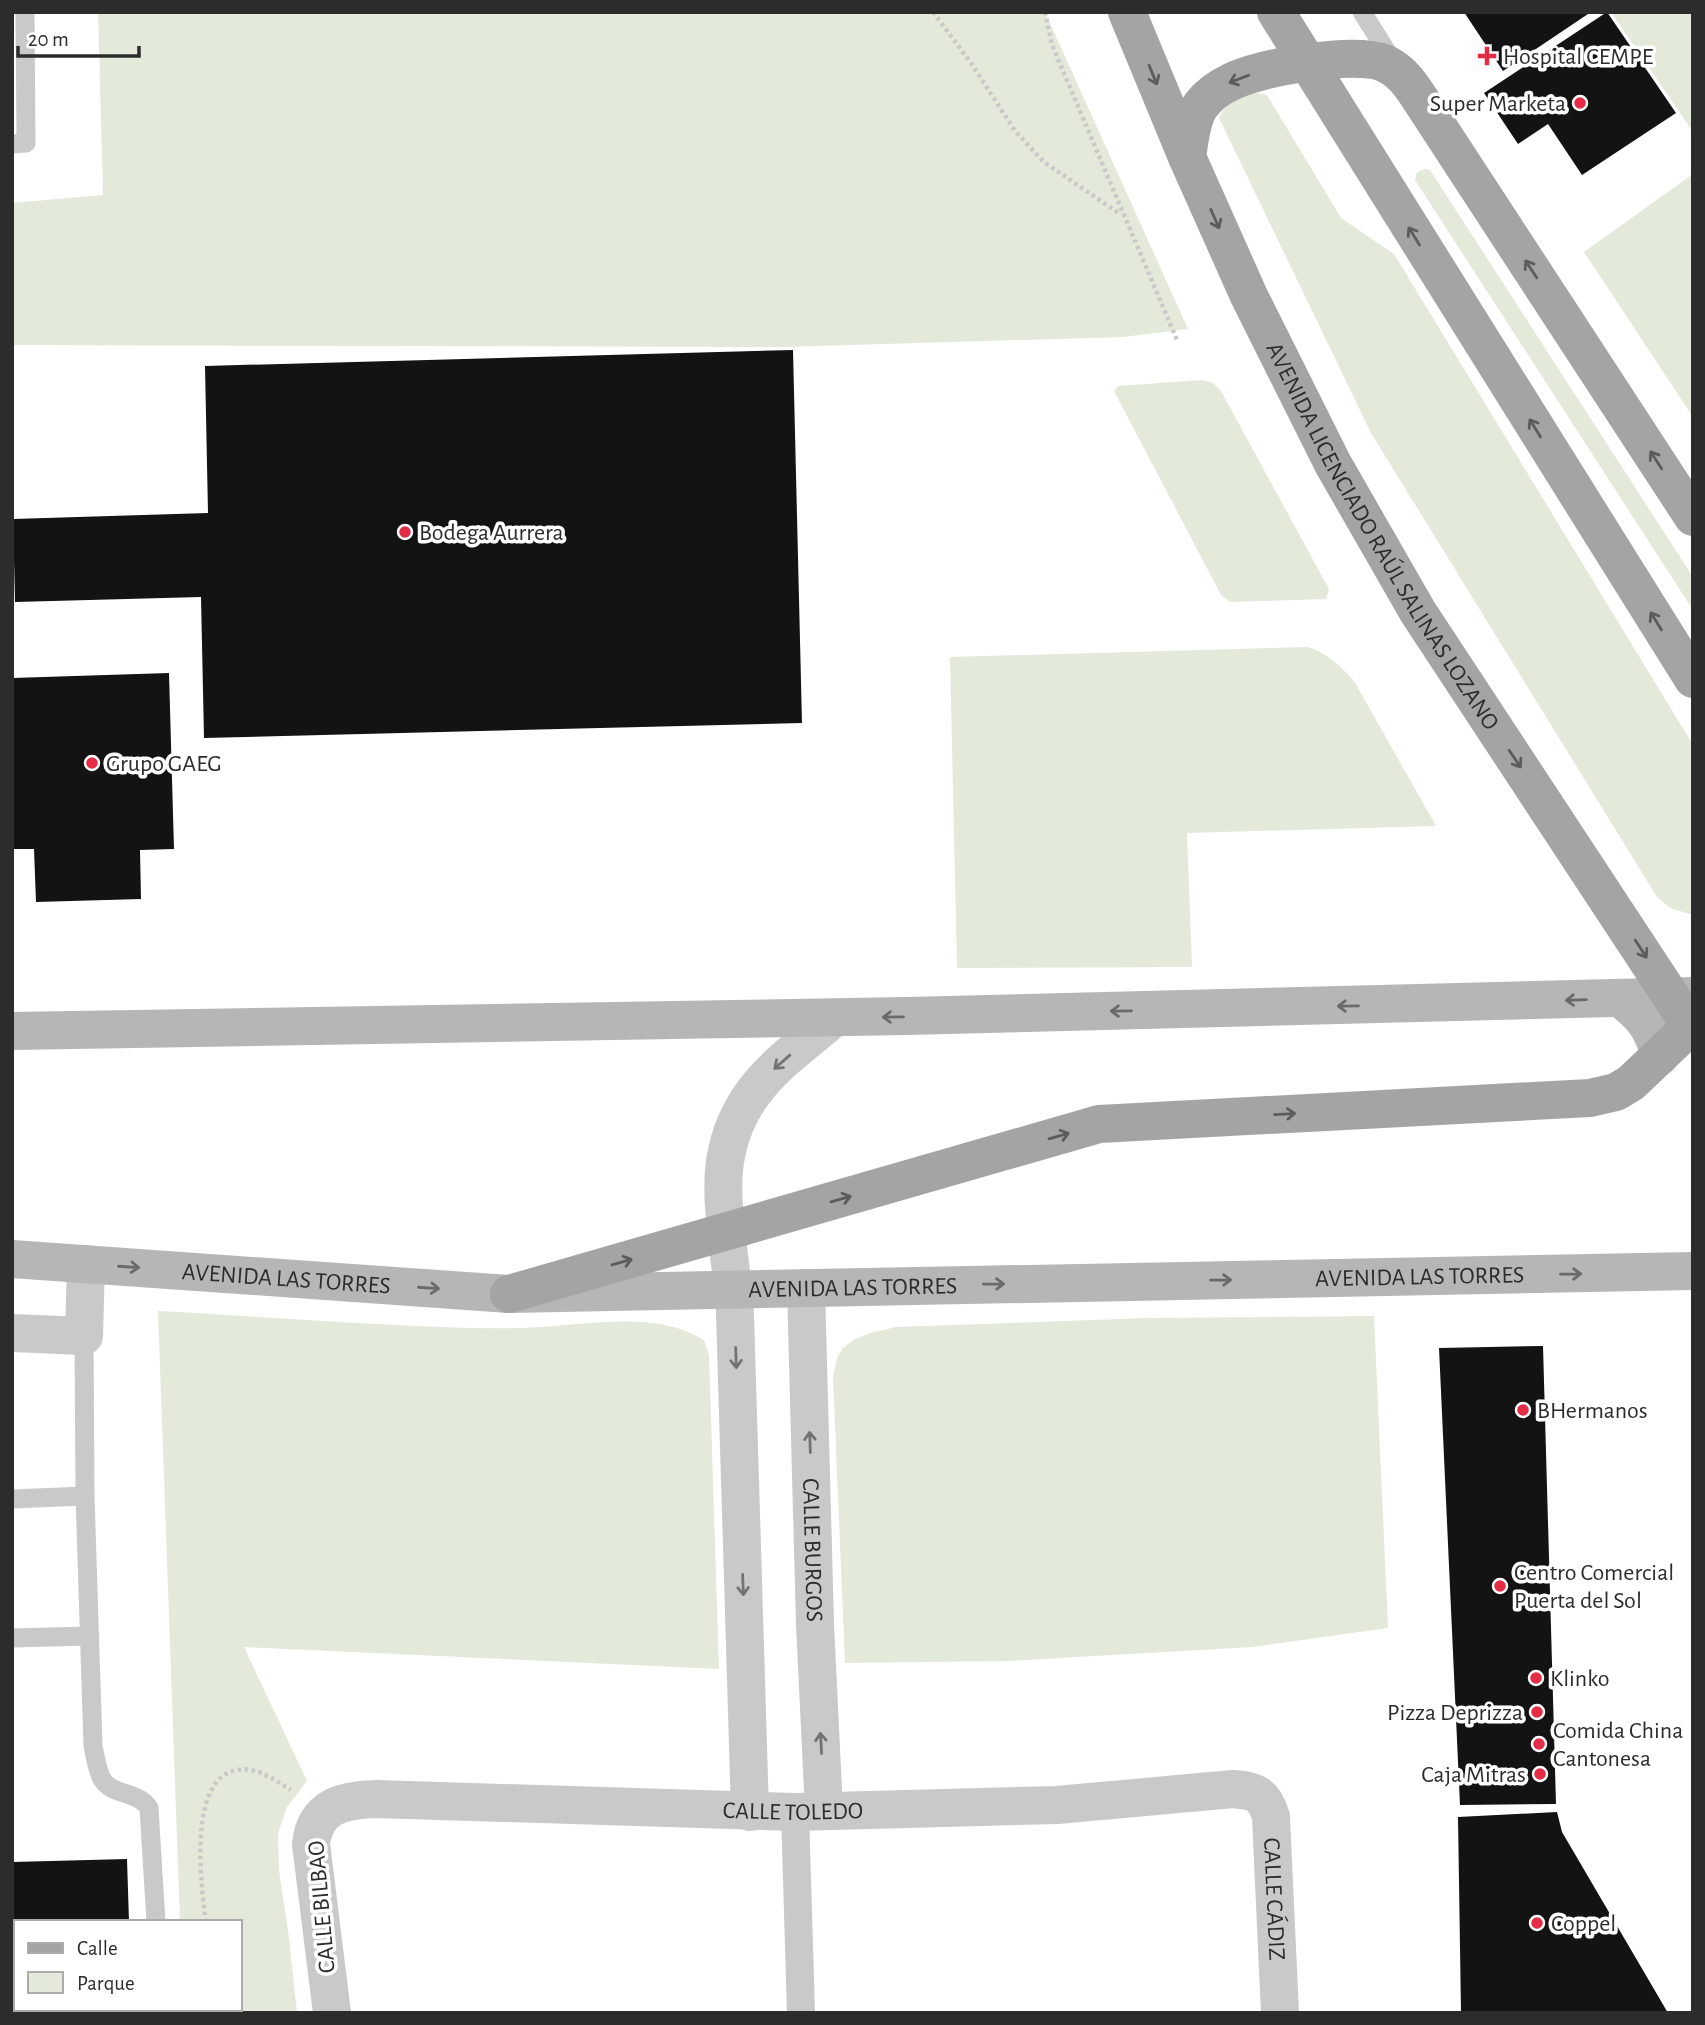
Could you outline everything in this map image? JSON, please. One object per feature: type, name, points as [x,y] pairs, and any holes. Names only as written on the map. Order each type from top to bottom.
[{"type":"main road","name":"AVENIDA LICENCIADO RAÚL SALINAS LOZANO","points":[[1127,12],[1187,157],[1249,296],[1333,464],[1418,612],[1688,1015]]},
{"type":"main road","points":[[1276,12],[1693,679]]},
{"type":"main road","points":[[1187,157],[1194,120],[1200,106],[1230,82],[1249,75],[1306,63],[1368,59],[1385,64],[1400,73],[1424,105],[1693,517]]},
{"type":"main road","points":[[1620,998],[1641,1015],[1654,1034],[1660,1056]]},
{"type":"main road","points":[[12,1031],[834,1018],[1620,998],[1688,1015],[1660,1056],[1632,1083],[1616,1092],[1590,1098],[1099,1124],[509,1294]]},
{"type":"main road","name":"AVENIDA LAS TORRES","points":[[12,1259],[509,1294],[1693,1271]]},
{"type":"street","points":[[750,1812],[734,1290],[724,1178],[727,1150],[746,1102],[760,1081],[834,1018]]},
{"type":"street","points":[[12,1333],[84,1336],[86,1264]]},
{"type":"street","name":"CALLE BURGOS","points":[[801,2013],[815,1624],[806,1289]]},
{"type":"street","name":"CALLE TOLEDO","points":[[314,1801],[376,1800],[750,1812],[1057,1805],[1233,1789],[1254,1791]]},
{"type":"street","name":"CALLE CÁDIZ","points":[[1254,1791],[1263,1798],[1271,1817],[1280,2013]]},
{"type":"street","name":"CALLE BILBAO","points":[[314,1801],[317,1820],[311,1844],[332,2013]]},
{"type":"lane","points":[[12,144],[26,144],[25,12]]},
{"type":"lane","points":[[1362,12],[1400,73]]},
{"type":"lane","points":[[84,1336],[85,1496],[93,1746],[102,1779],[110,1787],[145,1801],[149,1808],[156,1920]]},
{"type":"lane","points":[[12,1499],[85,1496]]},
{"type":"lane","points":[[12,1638],[89,1636]]},
{"type":"path","points":[[933,12],[971,63],[1015,131],[1044,162],[1123,216]]},
{"type":"path","points":[[1045,12],[1052,45],[1177,340]]},
{"type":"path","points":[[206,1920],[201,1824],[206,1801],[215,1785],[236,1770],[247,1770],[273,1779],[314,1801]]},
{"type":"green space","points":[[98,12],[1045,12],[1188,329],[1123,337],[783,347],[12,345],[12,203],[103,195]]},
{"type":"green space","points":[[1611,12],[1693,12],[1693,132]]},
{"type":"green space","points":[[1257,93],[1267,95],[1341,218],[1394,254],[1693,745],[1693,915],[1670,908],[1657,897],[1371,433],[1219,118],[1225,108],[1235,101]]},
{"type":"green space","points":[[1430,170],[1693,577],[1693,610],[1415,180],[1417,172]]},
{"type":"green space","points":[[1693,174],[1693,417],[1584,252]]},
{"type":"green space","points":[[1202,380],[1213,383],[1221,391],[1329,589],[1326,599],[1230,602],[1221,595],[1114,391],[1118,386]]},
{"type":"green space","points":[[1308,647],[1333,661],[1354,681],[1436,826],[1187,833],[1192,967],[957,968],[950,657]]},
{"type":"green space","points":[[158,1311],[474,1328],[638,1322],[662,1324],[684,1330],[704,1340],[709,1355],[719,1669],[244,1647],[307,1781],[287,1807],[278,1833],[279,1870],[297,2013],[183,2013],[242,2011],[242,1920],[180,1920]]},
{"type":"green space","points":[[1374,1316],[1388,1628],[1252,1647],[1009,1661],[845,1663],[833,1377],[837,1358],[843,1348],[855,1339],[896,1327],[1147,1318]]},
{"type":"building","points":[[1464,12],[1591,12],[1503,71]]},
{"type":"building","name":"Super Marketa","points":[[1607,12],[1676,113],[1582,175],[1548,124],[1518,144],[1484,93]]},
{"type":"building","name":"Bodega Aurrera","points":[[793,350],[802,723],[204,738],[201,597],[15,602],[13,519],[208,513],[205,366]]},
{"type":"building","name":"Grupo GAEG","points":[[169,673],[174,849],[140,850],[141,899],[36,902],[34,849],[12,849],[12,678]]},
{"type":"building","name":"Centro Comercial Puerta del Sol","points":[[1543,1346],[1556,1804],[1460,1805],[1439,1348]]},
{"type":"building","name":"Coppel","points":[[1557,1812],[1562,1832],[1668,2013],[1461,2013],[1458,1817]]},
{"type":"building","points":[[127,1859],[129,1920],[14,1920],[14,2011],[131,2013],[12,2013],[12,1862]]},
{"type":"place","name":"Hospital CEMPE","points":[[1487,56]]},
{"type":"place","name":"Super Marketa","points":[[1580,103]]},
{"type":"place","name":"Bodega Aurrera","points":[[405,532]]},
{"type":"place","name":"Grupo GAEG","points":[[92,763]]},
{"type":"place","name":"BHermanos","points":[[1523,1410]]},
{"type":"place","name":"Centro Comercial Puerta del Sol","points":[[1500,1586]]},
{"type":"place","name":"Klinko","points":[[1536,1678]]},
{"type":"place","name":"Pizza Deprizza","points":[[1537,1712]]},
{"type":"place","name":"Comida China Cantonesa","points":[[1539,1744]]},
{"type":"place","name":"Caja Mitras","points":[[1540,1774]]},
{"type":"place","name":"Coppel","points":[[1537,1923]]}]
